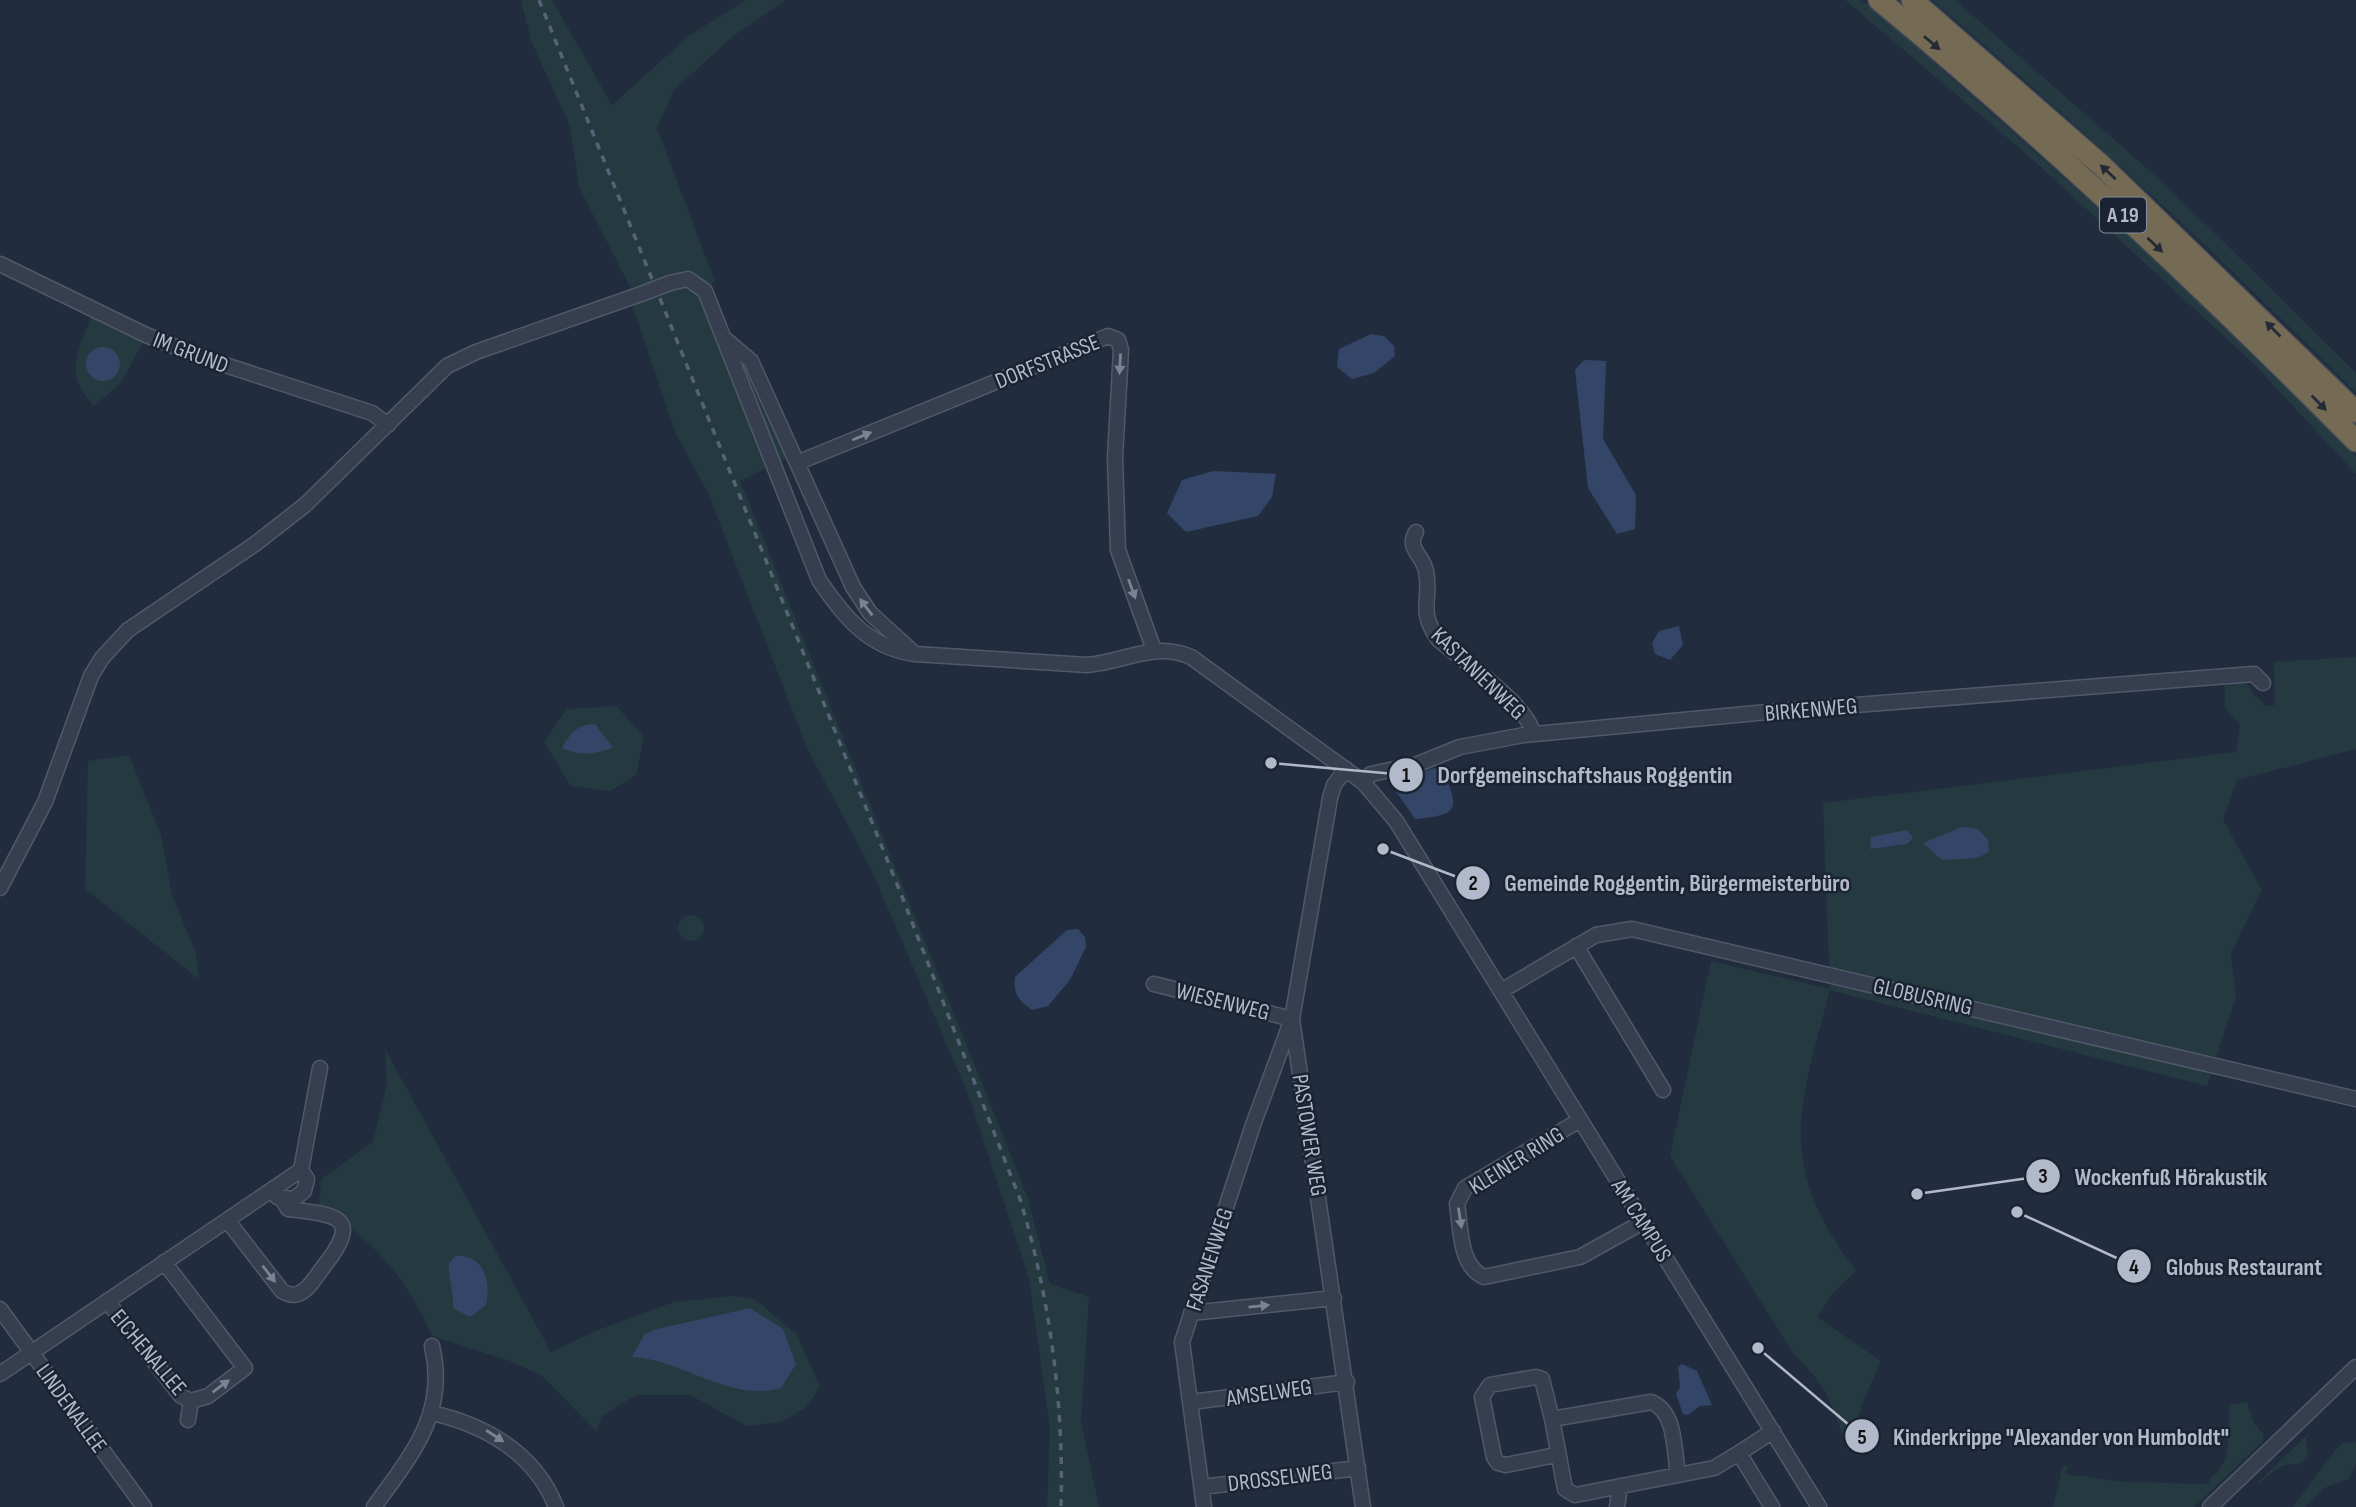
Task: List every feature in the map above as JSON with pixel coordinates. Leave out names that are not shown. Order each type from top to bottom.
[{"type":"highway","name":"A 19","points":[[1879,0],[2086,180],[2221,307],[2356,440]]},
{"type":"highway","name":"A 19","points":[[1912,0],[2101,165],[2356,412]]},
{"type":"street","name":"IM GRUND","points":[[0,264],[146,335],[201,357],[372,412],[388,425]]},
{"type":"street","points":[[0,888],[45,802],[77,708],[102,658],[143,618],[281,525],[455,361],[641,293],[688,279],[705,291],[726,339],[819,580],[839,608],[873,640],[892,651],[915,654],[1087,665],[1166,649],[1191,657],[1363,782],[1395,821],[1501,991]]},
{"type":"street","name":"DORFSTRASSE","points":[[799,462],[1108,336],[1113,337],[1118,340],[1121,350],[1115,457],[1118,550],[1154,650]]},
{"type":"street","points":[[726,339],[751,360],[853,587],[870,613],[915,654]]},
{"type":"street","name":"KASTANIENWEG","points":[[1416,532],[1412,547],[1425,567],[1428,625],[1438,639],[1521,710],[1532,726],[1533,734]]},
{"type":"street","name":"BIRKENWEG","points":[[1363,782],[1371,774],[1418,764],[1460,747],[1533,734],[1778,711],[2254,674],[2263,683]]},
{"type":"street","name":"PASTOWER WEG","points":[[1346,769],[1330,797],[1292,1019],[1347,1382],[1363,1507]]},
{"type":"street","name":"GLOBUSRING","points":[[1501,991],[1576,946],[1614,930],[1649,931],[2356,1099]]},
{"type":"street","points":[[1576,946],[1663,1090]]},
{"type":"street","name":"WIESENWEG","points":[[1154,984],[1292,1019]]},
{"type":"street","name":"AM CAMPUS","points":[[1501,991],[1819,1507]]},
{"type":"street","points":[[1620,1018],[1637,1021]]},
{"type":"street","name":"FASANENWEG","points":[[1204,1507],[1182,1342],[1292,1019]]},
{"type":"street","points":[[265,1195],[295,1199],[304,1191],[307,1179],[301,1170],[320,1068]]},
{"type":"street","name":"KLEINER RING","points":[[1580,1121],[1465,1188],[1460,1195],[1457,1204],[1467,1261],[1473,1272],[1484,1277],[1580,1256],[1643,1222]]},
{"type":"street","name":"EICHENALLEE","points":[[0,1374],[301,1170]]},
{"type":"street","points":[[227,1220],[282,1291],[288,1295],[297,1295],[305,1289],[340,1245],[344,1230],[342,1224],[324,1214],[288,1209],[282,1199]]},
{"type":"street","name":"EICHENALLEE","points":[[107,1301],[181,1396],[191,1401],[208,1396],[245,1368],[164,1262]]},
{"type":"street","points":[[1191,1313],[1334,1298]]},
{"type":"street","name":"LINDENALLEE","points":[[0,1309],[144,1507]]},
{"type":"street","points":[[374,1507],[415,1449],[432,1413],[437,1370],[432,1346]]},
{"type":"street","points":[[2210,1507],[2356,1367]]},
{"type":"street","points":[[1556,1455],[1506,1465],[1499,1463],[1494,1457],[1482,1397],[1484,1390],[1490,1385],[1536,1377],[1542,1379],[1565,1489],[1575,1495],[1714,1468],[1773,1431]]},
{"type":"street","name":"AMSELWEG","points":[[1191,1402],[1347,1382]]},
{"type":"street","name":"EICHENALLEE","points":[[188,1420],[191,1401]]},
{"type":"street","points":[[1552,1419],[1651,1402],[1662,1406],[1668,1415],[1678,1475]]},
{"type":"street","points":[[432,1413],[472,1424],[512,1448],[538,1475],[556,1507]]},
{"type":"street","points":[[1739,1453],[1772,1507]]},
{"type":"street","name":"DROSSELWEG","points":[[1202,1487],[1358,1468]]},
{"type":"street","points":[[1617,1507],[1620,1486]]},
{"type":"green space","points":[[521,0],[552,0],[612,105],[690,35],[746,0],[786,0],[732,37],[674,90],[657,128],[715,282],[698,293],[728,354],[740,352],[793,455],[740,481],[1028,1198],[1050,1284],[1089,1297],[1081,1422],[1099,1507],[1047,1507],[1050,1429],[1029,1278],[970,1099],[871,869],[807,748],[708,493],[675,432],[633,307],[643,298],[640,289],[630,287],[579,187],[570,126],[532,43]]},
{"type":"green space","points":[[1845,0],[1861,0],[1878,13],[2152,256],[2356,456],[2356,474],[2254,364],[2031,158]]},
{"type":"green space","points":[[1932,0],[1955,0],[2168,187],[2356,373],[2356,393],[2148,192]]},
{"type":"green space","points":[[93,311],[145,338],[121,383],[94,406],[84,394],[76,371],[79,349]]},
{"type":"green space","points":[[2356,657],[2356,749],[2237,780],[2223,820],[2262,890],[2231,953],[2236,996],[2207,1086],[1830,990],[1803,1103],[1801,1135],[1804,1166],[1813,1199],[1830,1233],[1856,1271],[1834,1292],[1817,1317],[1881,1361],[1863,1402],[1847,1452],[1829,1399],[1815,1377],[1794,1355],[1670,1156],[1711,961],[1830,989],[1823,803],[2236,752],[2240,725],[2225,709],[2225,682],[2245,680],[2252,693],[2266,706],[2275,705],[2274,662]]},
{"type":"green space","points":[[616,706],[644,736],[636,775],[610,791],[571,786],[544,742],[567,709]]},
{"type":"green space","points":[[129,755],[161,835],[172,895],[196,953],[199,979],[85,889],[88,761]]},
{"type":"green space","points":[[691,915],[700,919],[704,928],[700,937],[691,941],[682,937],[678,928],[682,919]]},
{"type":"green space","points":[[385,1049],[551,1352],[598,1330],[674,1302],[734,1296],[756,1300],[797,1335],[820,1387],[805,1408],[781,1422],[747,1426],[690,1395],[636,1395],[602,1416],[596,1431],[542,1376],[513,1362],[432,1336],[400,1279],[372,1246],[319,1207],[321,1179],[373,1142],[387,1084]]},
{"type":"green space","points":[[2247,1402],[2253,1421],[2263,1434],[2263,1441],[2194,1507],[2053,1507],[2063,1465],[2068,1466],[2066,1474],[2125,1482],[2210,1484],[2210,1478],[2218,1472],[2226,1455],[2229,1405]]},
{"type":"green space","points":[[2310,1432],[2306,1440],[2308,1457],[2298,1465],[2279,1467],[2255,1485]]},
{"type":"green space","points":[[2356,1442],[2356,1464],[2348,1479],[2326,1487],[2305,1507],[2293,1507],[2342,1443]]},
{"type":"water","points":[[1371,334],[1384,336],[1394,346],[1395,356],[1374,373],[1352,379],[1337,367],[1339,349]]},
{"type":"water","points":[[103,347],[115,352],[120,364],[115,376],[103,381],[91,376],[86,364],[91,352]]},
{"type":"water","points":[[1584,360],[1606,361],[1603,439],[1636,495],[1635,529],[1617,534],[1588,488],[1575,370]]},
{"type":"water","points":[[1213,471],[1276,474],[1272,497],[1258,516],[1186,532],[1167,513],[1182,480]]},
{"type":"water","points":[[1679,626],[1683,645],[1670,660],[1655,654],[1652,643],[1659,631]]},
{"type":"water","points":[[595,724],[613,748],[587,754],[562,748],[575,730]]},
{"type":"water","points":[[1435,768],[1443,771],[1452,794],[1452,808],[1440,815],[1415,819],[1393,787],[1395,780]]},
{"type":"water","points":[[1962,827],[1978,829],[1988,840],[1989,852],[1977,858],[1942,860],[1923,843]]},
{"type":"water","points":[[1907,830],[1913,838],[1907,844],[1870,849],[1871,837]]},
{"type":"water","points":[[1078,929],[1085,937],[1086,947],[1070,980],[1048,1006],[1032,1010],[1018,996],[1015,977],[1067,930]]},
{"type":"water","points":[[456,1256],[474,1260],[480,1265],[486,1279],[486,1305],[470,1317],[453,1308],[449,1263]]},
{"type":"water","points":[[750,1308],[783,1329],[796,1364],[781,1388],[743,1390],[669,1365],[632,1357],[644,1335],[653,1330]]},
{"type":"water","points":[[1682,1364],[1697,1371],[1712,1405],[1700,1406],[1688,1415],[1683,1414],[1676,1394],[1680,1387],[1678,1367]]},
{"type":"railway","points":[[539,0],[901,894],[1020,1199],[1039,1274],[1053,1352],[1060,1429],[1061,1507]]},
{"type":"place","name":"Dorfgemeinschaftshaus Roggentin","points":[[1271,763]]},
{"type":"place","name":"Gemeinde Roggentin, Bürgermeisterbüro","points":[[1383,849]]},
{"type":"place","name":"Wockenfuß Hörakustik","points":[[1917,1194]]},
{"type":"place","name":"Globus Restaurant","points":[[2017,1212]]},
{"type":"place","name":"Kinderkrippe \"Alexander von Humboldt\"","points":[[1758,1348]]}]
